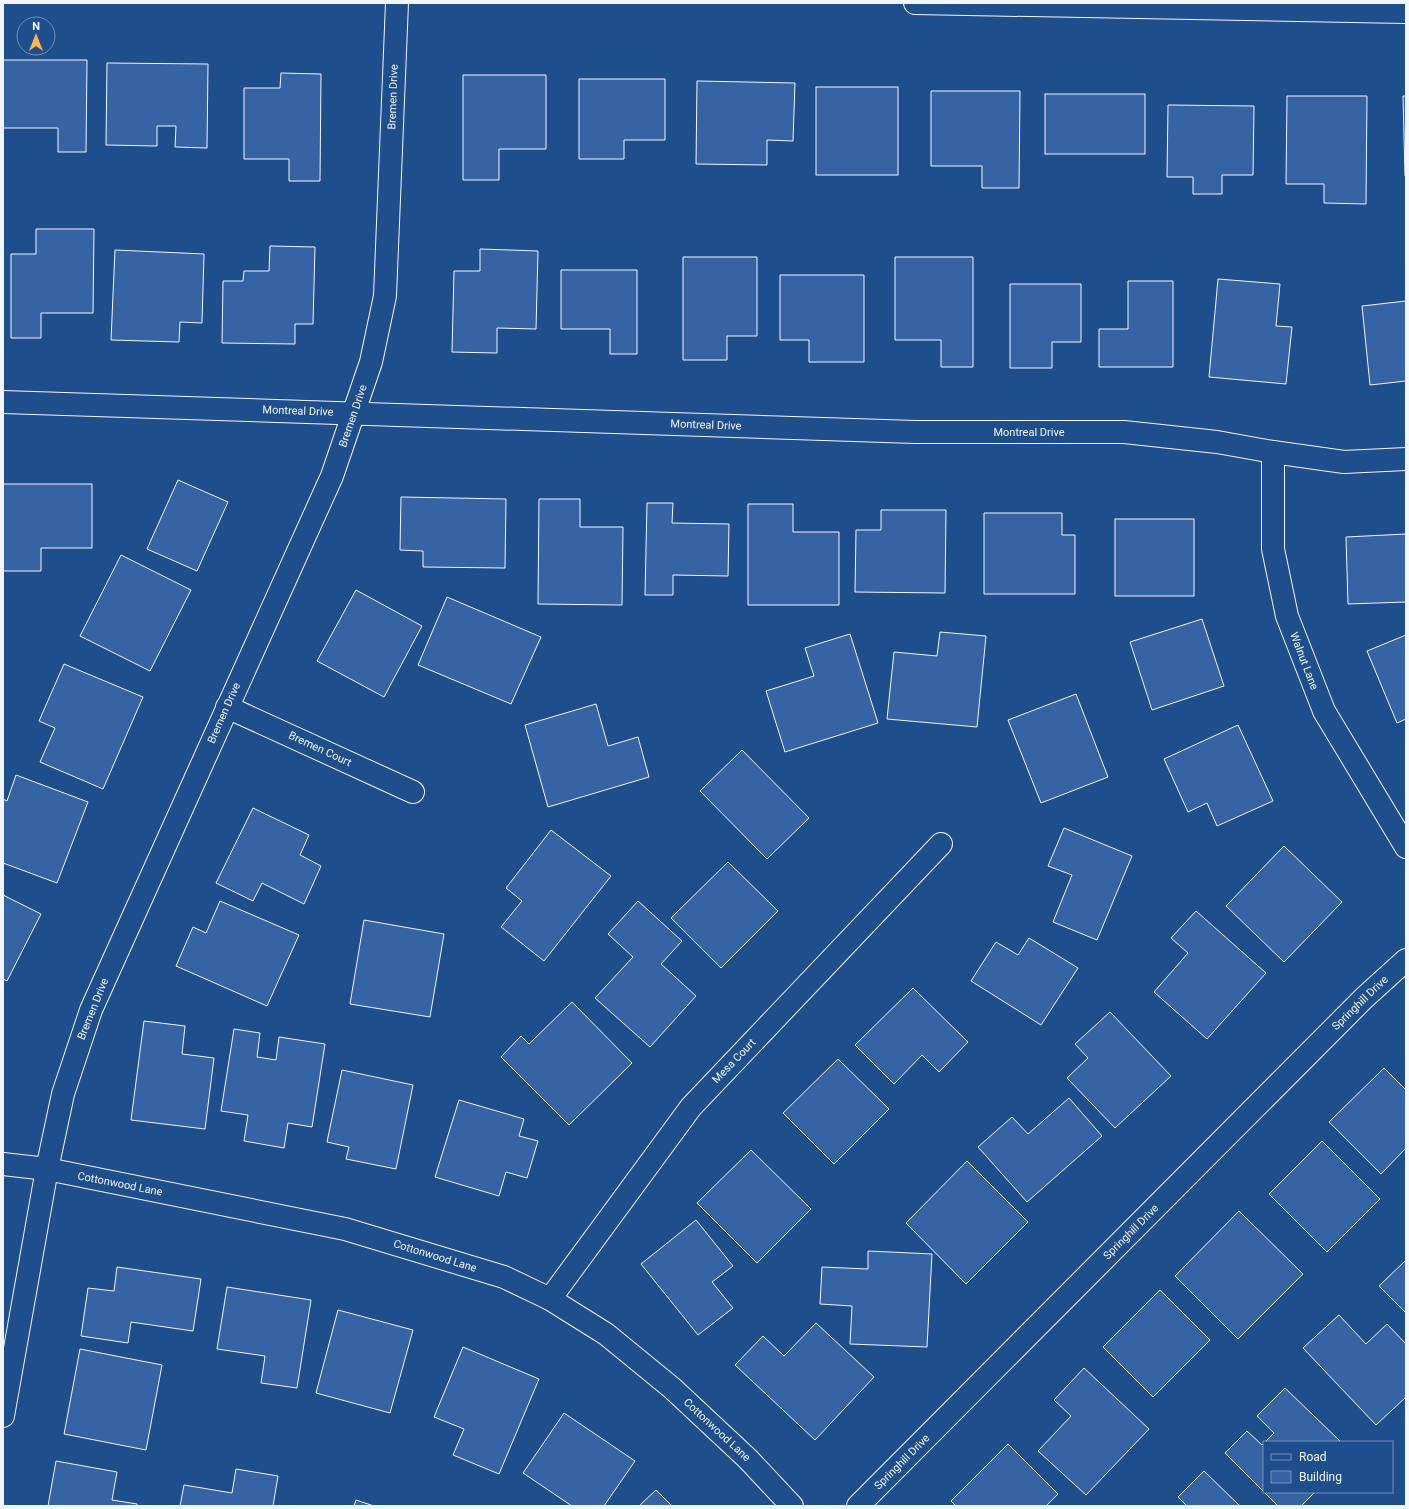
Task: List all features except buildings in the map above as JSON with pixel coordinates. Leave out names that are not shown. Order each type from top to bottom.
[{"type":"street","name":"Bremen Drive","points":[[3,1416],[47,1169],[63,1094],[91,1010],[332,476],[372,362],[385,296],[397,3]]},
{"type":"street","points":[[915,3],[1406,12]]},
{"type":"street","name":"Montreal Drive","points":[[3,402],[914,432],[1124,432],[1217,442],[1272,452],[1344,462],[1406,458]]},
{"type":"street","name":"Walnut Lane","points":[[1272,452],[1272,549],[1287,616],[1324,711],[1406,847]]},
{"type":"street","name":"Bremen Court","points":[[227,706],[414,792]]},
{"type":"street","name":"Mesa Court","points":[[550,1299],[691,1107],[941,844]]},
{"type":"street","name":"Springhill Drive","points":[[858,1506],[1364,998],[1406,960]]},
{"type":"street","name":"Cottonwood Lane","points":[[3,1164],[47,1169],[345,1229],[504,1278],[550,1299],[606,1334],[672,1388],[748,1459],[792,1506]]}]
